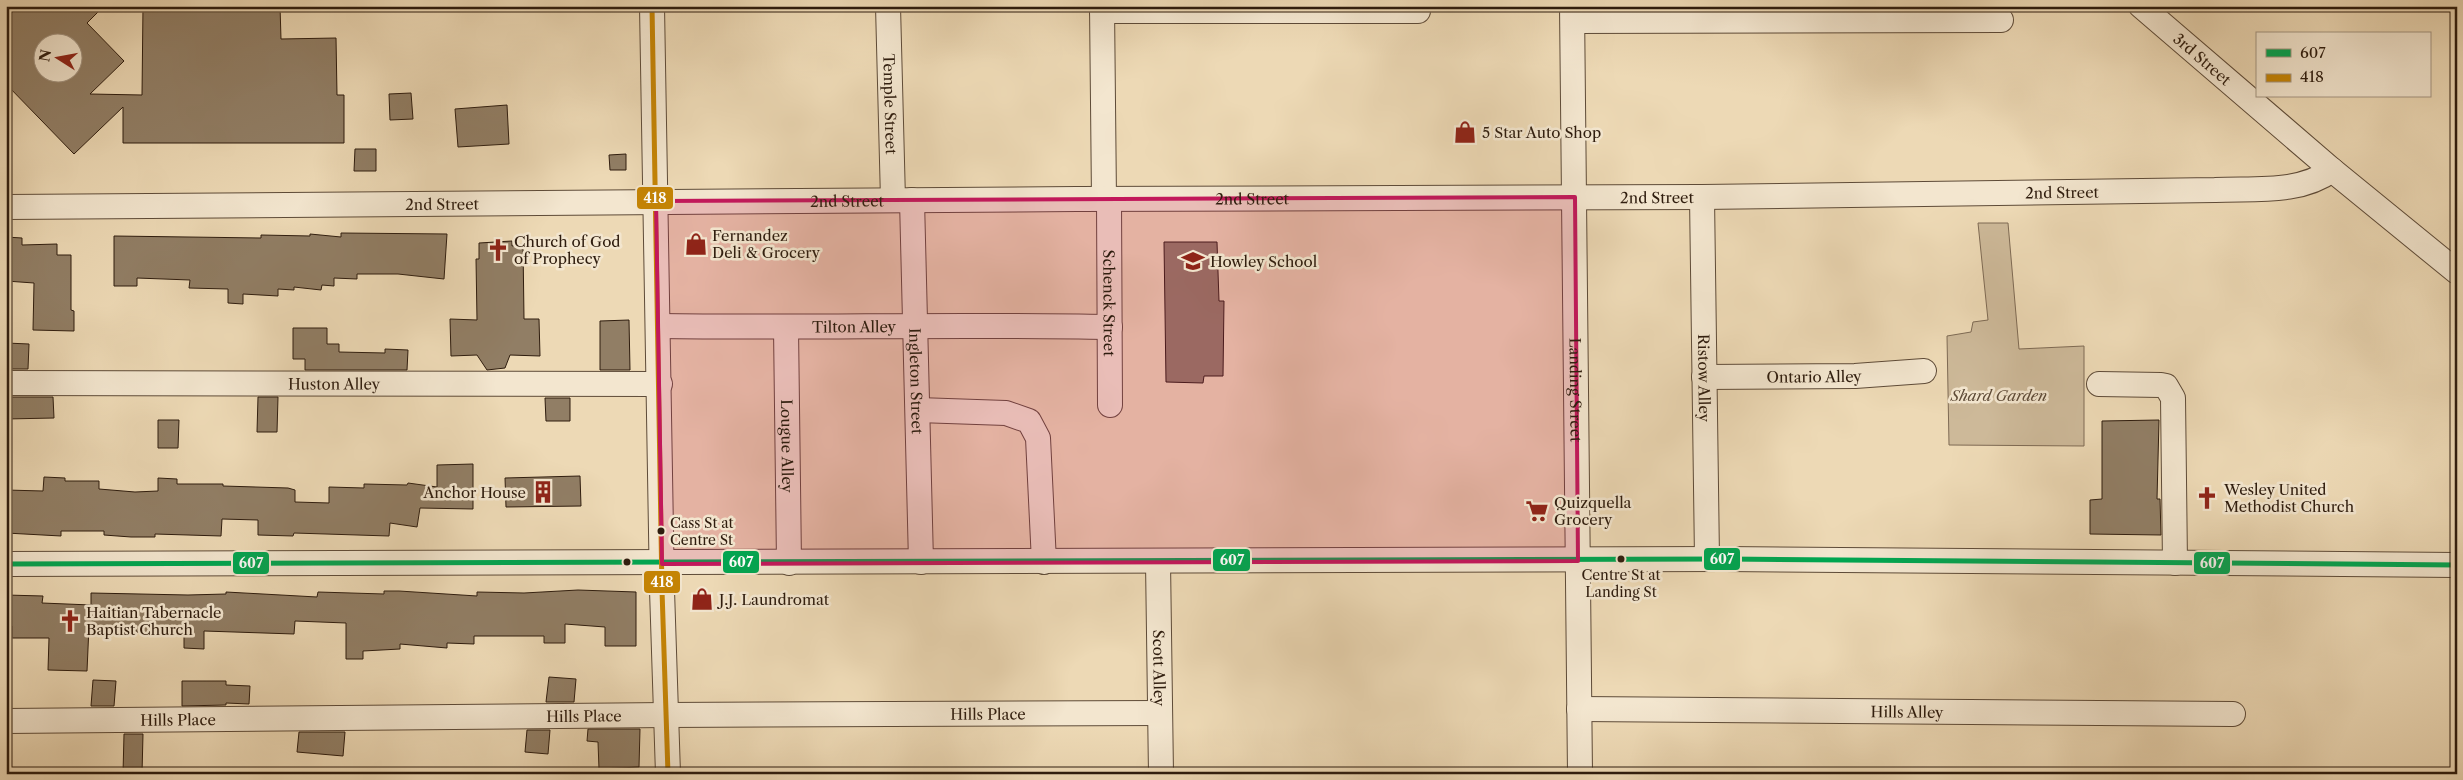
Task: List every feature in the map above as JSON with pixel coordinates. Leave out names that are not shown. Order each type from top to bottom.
[{"type":"street","points":[[652,6],[662,564],[668,774]]},
{"type":"street","name":"Temple Street","points":[[888,6],[902,200]]},
{"type":"street","name":"3rd Street","points":[[2142,6],[2332,170]]},
{"type":"street","points":[[1102,9],[1418,11]]},
{"type":"street","name":"Schenck Street","points":[[1102,9],[1110,326],[1110,405]]},
{"type":"street","points":[[1572,14],[2002,20]]},
{"type":"street","name":"Landing Street","points":[[1572,14],[1580,774]]},
{"type":"street","points":[[2332,170],[2457,272]]},
{"type":"street","name":"2nd Street","points":[[6,207],[656,201],[1702,197],[2281,188],[2312,183],[2332,170]]},
{"type":"street","name":"Ristow Alley","points":[[1702,197],[1707,559]]},
{"type":"street","name":"Ingleton Street","points":[[902,200],[916,326],[921,562]]},
{"type":"street","name":"Tilton Alley","points":[[658,326],[786,328],[1110,326]]},
{"type":"street","name":"Lougue Alley","points":[[786,328],[789,563]]},
{"type":"street","name":"Ontario Alley","points":[[1704,377],[1855,376],[1924,371]]},
{"type":"street","name":"Huston Alley","points":[[6,383],[660,384]]},
{"type":"street","points":[[2099,384],[2161,385],[2170,390],[2173,398],[2175,563]]},
{"type":"street","points":[[918,410],[1006,413],[1029,422],[1038,438],[1044,562]]},
{"type":"street","points":[[6,564],[662,564],[1707,559],[2457,565]]},
{"type":"street","name":"Scott Alley","points":[[1158,562],[1161,774]]},
{"type":"street","name":"Hills Alley","points":[[1579,709],[2233,714]]},
{"type":"street","name":"Hills Place","points":[[6,721],[1160,713]]},
{"type":"highlighted area","points":[[1575,197],[1578,561],[662,564],[656,201]]},
{"type":"green space","name":"Shard Garden","points":[[1978,223],[2008,223],[2019,349],[2084,346],[2084,446],[1949,445],[1947,336],[1971,332],[1973,322],[1988,320]]},
{"type":"building","points":[[6,6],[104,6],[87,23],[124,61],[90,94],[142,95],[143,6],[280,6],[281,39],[336,38],[337,95],[344,95],[344,143],[123,143],[123,107],[74,154],[6,84]]},
{"type":"building","points":[[411,93],[413,119],[390,120],[389,94]]},
{"type":"building","points":[[507,105],[509,144],[458,147],[455,109]]},
{"type":"building","points":[[355,149],[376,149],[376,171],[354,171]]},
{"type":"building","points":[[626,154],[626,170],[610,170],[609,155]]},
{"type":"building","points":[[341,233],[447,234],[444,279],[398,274],[357,274],[357,279],[334,278],[334,286],[322,285],[321,290],[294,287],[294,290],[278,289],[278,296],[243,294],[243,304],[228,303],[228,289],[189,288],[190,280],[137,278],[137,286],[114,286],[114,236],[261,238],[261,235],[310,236],[310,234],[341,237]]},
{"type":"building","points":[[6,237],[22,238],[22,245],[57,244],[57,255],[71,255],[71,310],[74,311],[74,331],[33,330],[34,283],[6,281]]},
{"type":"building","points":[[512,241],[512,246],[523,244],[524,319],[539,319],[540,356],[510,355],[505,368],[487,370],[477,355],[451,356],[450,319],[477,320],[476,259],[479,259],[479,243]]},
{"type":"building","points":[[1164,242],[1217,242],[1219,301],[1224,301],[1223,376],[1204,376],[1203,383],[1166,382]]},
{"type":"building","points":[[629,320],[630,370],[600,370],[600,321]]},
{"type":"building","points":[[293,328],[327,328],[327,344],[339,344],[339,352],[385,353],[385,349],[408,350],[407,370],[305,370],[305,359],[293,359]]},
{"type":"building","points":[[6,343],[29,344],[28,369],[6,369]]},
{"type":"building","points":[[6,397],[53,397],[54,418],[6,419]]},
{"type":"building","points":[[258,397],[278,397],[277,432],[257,432]]},
{"type":"building","points":[[545,398],[570,398],[570,421],[546,421]]},
{"type":"building","points":[[158,420],[179,420],[178,448],[158,448]]},
{"type":"building","points":[[2159,420],[2157,499],[2160,499],[2161,535],[2090,534],[2090,500],[2102,499],[2102,421]]},
{"type":"building","points":[[473,464],[473,509],[420,508],[417,527],[390,523],[389,536],[294,533],[293,536],[258,535],[258,520],[222,519],[221,536],[155,534],[155,537],[131,537],[104,535],[104,531],[61,531],[61,536],[6,533],[6,490],[43,491],[44,477],[65,478],[65,481],[99,481],[99,489],[135,492],[158,491],[158,478],[177,479],[177,484],[223,484],[223,486],[288,488],[295,490],[295,502],[329,503],[329,487],[364,488],[364,484],[407,485],[408,483],[437,487],[437,465]]},
{"type":"building","name":"Anchor House","points":[[580,476],[581,506],[506,507],[505,478]]},
{"type":"building","points":[[578,590],[636,592],[636,646],[605,646],[605,627],[565,624],[565,643],[544,643],[544,636],[474,636],[474,644],[447,643],[447,648],[400,644],[400,649],[363,651],[363,659],[346,659],[346,623],[295,621],[294,634],[204,631],[204,649],[184,648],[184,634],[136,632],[136,628],[89,626],[87,671],[48,670],[49,638],[12,638],[12,626],[6,626],[6,595],[43,596],[42,603],[91,605],[91,593],[188,595],[226,594],[226,592],[317,597],[318,592],[384,594],[384,591],[399,591],[477,596],[477,592],[524,593]]},
{"type":"building","points":[[549,677],[576,679],[574,702],[546,702]]},
{"type":"building","points":[[93,680],[116,681],[114,706],[91,706]]},
{"type":"building","points":[[182,681],[226,681],[226,685],[250,686],[249,704],[226,703],[226,705],[182,706]]},
{"type":"building","points":[[588,729],[640,729],[639,767],[599,769],[598,742],[587,741]]},
{"type":"building","points":[[527,730],[550,730],[548,754],[525,752]]},
{"type":"building","points":[[299,732],[345,732],[343,756],[297,752]]},
{"type":"building","points":[[124,734],[143,734],[142,774],[123,774]]},
{"type":"transit line","name":"418","points":[[652,6],[662,590],[668,774]]},
{"type":"transit line","name":"607","points":[[6,564],[1725,559],[2457,565]]},
{"type":"place","name":"5 Star Auto Shop","points":[[1465,132]]},
{"type":"place","name":"Fernandez Deli & Grocery","points":[[696,244]]},
{"type":"place","name":"Church of God of Prophecy","points":[[498,250]]},
{"type":"place","name":"Howley School","points":[[1193,261]]},
{"type":"place","name":"Anchor House","points":[[543,492]]},
{"type":"place","name":"Wesley United Methodist Church","points":[[2207,498]]},
{"type":"place","name":"Quizquella Grocery","points":[[1537,511]]},
{"type":"place","name":"Cass St at Centre St","points":[[661,531]]},
{"type":"place","name":"Centre St at Landing St","points":[[1621,559]]},
{"type":"place","name":"J.J. Laundromat","points":[[702,599]]},
{"type":"place","name":"Haitian Tabernacle Baptist Church","points":[[70,621]]}]
